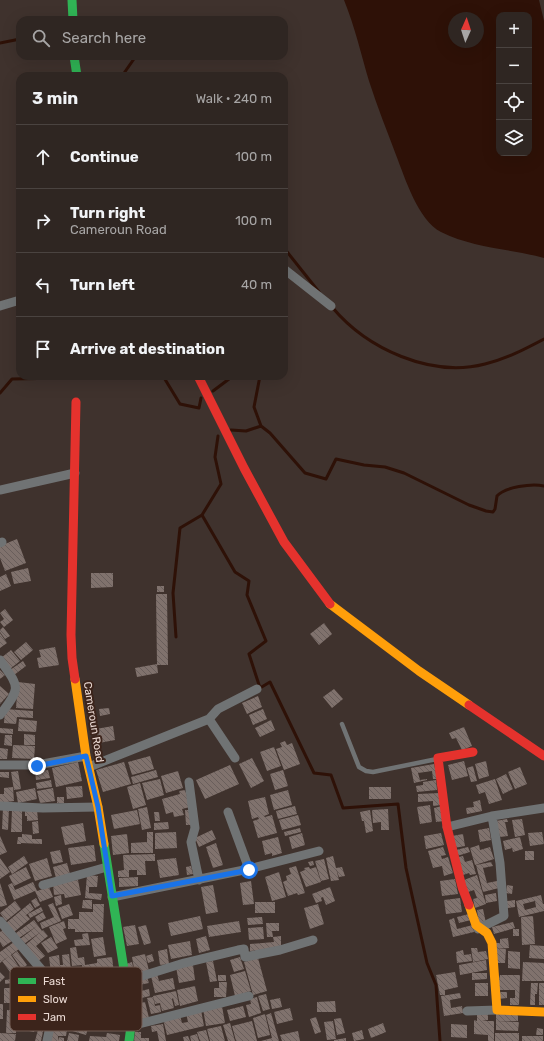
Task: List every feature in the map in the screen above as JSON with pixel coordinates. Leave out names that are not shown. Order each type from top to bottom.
[{"type":"street","points":[[72,0],[73,16]]},
{"type":"street","points":[[75,60],[76,72]]},
{"type":"street","points":[[288,272],[331,306]]},
{"type":"street","points":[[0,306],[16,301]]},
{"type":"street","points":[[200,380],[244,468],[284,542],[328,603],[419,671],[544,756]]},
{"type":"street","name":"Cameroun Road","points":[[76,402],[71,635],[72,658],[86,756],[98,807],[124,967]]},
{"type":"street","points":[[0,490],[75,473]]},
{"type":"street","points":[[0,660],[14,680],[16,687],[13,698],[0,714]]},
{"type":"street","points":[[89,767],[209,719],[218,709],[257,689]]},
{"type":"street","points":[[209,719],[235,758]]},
{"type":"street","points":[[473,752],[438,758],[447,826],[462,887],[478,929],[489,934],[492,943],[497,1010]]},
{"type":"street","points":[[0,765],[37,766],[86,756]]},
{"type":"street","points":[[189,782],[195,828],[191,842],[199,880]]},
{"type":"street","points":[[0,806],[43,808],[98,807]]},
{"type":"street","points":[[447,826],[492,816],[544,808]]},
{"type":"street","points":[[228,812],[249,870]]},
{"type":"street","points":[[478,929],[504,916],[500,863],[492,816]]},
{"type":"street","points":[[112,896],[249,870],[318,851]]},
{"type":"street","points":[[43,885],[107,867]]},
{"type":"street","points":[[0,921],[39,967]]},
{"type":"street","points":[[142,976],[238,950],[244,949],[245,957],[280,950],[313,940]]},
{"type":"street","points":[[142,1023],[249,996]]},
{"type":"street","points":[[466,1011],[497,1010],[544,1012]]},
{"type":"street","points":[[47,1041],[49,1031]]},
{"type":"street","name":"Cameroun Road","points":[[129,1041],[130,1031]]},
{"type":"lane","points":[[342,724],[359,767],[366,771],[372,772],[438,758]]},
{"type":"shaded area","points":[[344,0],[539,0],[544,21],[544,258],[466,242],[441,232],[426,218],[413,198],[382,118],[369,81],[355,30]]},
{"type":"building","points":[[17,539],[26,563],[5,571],[0,558],[0,546]]},
{"type":"building","points":[[28,568],[31,581],[14,584],[11,572]]},
{"type":"building","points":[[91,573],[113,573],[113,587],[91,588]]},
{"type":"building","points":[[6,574],[11,586],[0,591],[0,577]]},
{"type":"building","points":[[157,586],[164,586],[164,592],[157,592]]},
{"type":"building","points":[[156,594],[167,594],[168,665],[157,665]]},
{"type":"building","points":[[5,609],[13,620],[4,627],[0,622],[4,619],[0,613]]},
{"type":"building","points":[[324,623],[332,634],[319,645],[310,634]]},
{"type":"building","points":[[3,627],[10,636],[5,639],[0,632]]},
{"type":"building","points":[[0,633],[7,643],[0,648]]},
{"type":"building","points":[[26,642],[33,650],[21,660],[14,652]]},
{"type":"building","points":[[55,647],[59,665],[39,668],[37,658],[41,657],[39,650]]},
{"type":"building","points":[[11,650],[20,661],[10,669],[1,658]]},
{"type":"building","points":[[23,661],[26,666],[14,675],[10,670]]},
{"type":"building","points":[[157,664],[158,673],[137,677],[135,668]]},
{"type":"building","points":[[0,670],[5,675],[0,679]]},
{"type":"building","points":[[18,682],[35,684],[33,709],[16,708]]},
{"type":"building","points":[[0,686],[9,694],[0,704]]},
{"type":"building","points":[[334,689],[343,699],[332,708],[323,697]]},
{"type":"building","points":[[258,696],[262,707],[247,714],[242,703]]},
{"type":"building","points":[[109,708],[110,714],[100,716],[99,709]]},
{"type":"building","points":[[5,709],[33,711],[33,718],[17,717],[16,724],[4,723]]},
{"type":"building","points":[[263,709],[267,719],[253,725],[249,715]]},
{"type":"building","points":[[19,719],[37,721],[36,732],[18,731]]},
{"type":"building","points":[[271,720],[275,730],[260,737],[255,728]]},
{"type":"building","points":[[113,726],[115,740],[99,743],[96,729]]},
{"type":"building","points":[[464,727],[472,746],[462,750],[456,738],[452,739],[449,733]]},
{"type":"building","points":[[0,728],[13,729],[13,734],[0,733]]},
{"type":"building","points":[[24,734],[35,735],[35,745],[24,745]]},
{"type":"building","points":[[5,735],[12,735],[12,746],[4,745]]},
{"type":"building","points":[[285,741],[287,745],[292,743],[300,764],[284,770],[276,749],[282,747],[280,743]]},
{"type":"building","points":[[13,745],[35,746],[34,759],[12,758]]},
{"type":"building","points":[[274,747],[281,766],[267,771],[260,752]]},
{"type":"building","points":[[0,748],[8,749],[7,759],[0,759]]},
{"type":"building","points":[[150,756],[154,769],[132,775],[128,762]]},
{"type":"building","points":[[252,758],[264,781],[251,788],[239,764]]},
{"type":"building","points":[[464,761],[468,776],[452,780],[448,765]]},
{"type":"building","points":[[486,761],[489,776],[479,779],[475,764]]},
{"type":"building","points":[[78,762],[82,781],[56,787],[52,768]]},
{"type":"building","points":[[124,762],[131,784],[103,792],[96,770]]},
{"type":"building","points":[[434,764],[437,779],[433,779],[432,771],[418,773],[420,780],[427,780],[414,783],[411,768]]},
{"type":"building","points":[[230,765],[239,784],[205,799],[196,780]]},
{"type":"building","points":[[473,766],[477,781],[471,782],[467,768]]},
{"type":"building","points":[[520,767],[527,784],[515,789],[508,772]]},
{"type":"building","points":[[48,770],[50,778],[36,780],[35,772]]},
{"type":"building","points":[[156,770],[158,777],[133,784],[131,777]]},
{"type":"building","points":[[283,770],[288,786],[275,790],[270,774]]},
{"type":"building","points":[[18,771],[21,789],[14,790],[11,772]]},
{"type":"building","points":[[178,771],[183,788],[166,793],[161,776]]},
{"type":"building","points":[[0,772],[9,772],[9,778],[0,777]]},
{"type":"building","points":[[506,774],[513,789],[503,794],[496,779]]},
{"type":"building","points":[[160,779],[164,795],[147,800],[142,783]]},
{"type":"building","points":[[495,779],[502,800],[489,804],[485,792],[479,794],[476,785]]},
{"type":"building","points":[[51,780],[52,787],[37,789],[36,783]]},
{"type":"building","points":[[436,780],[437,790],[417,792],[416,786],[423,785],[423,782]]},
{"type":"building","points":[[140,783],[146,805],[133,809],[127,787]]},
{"type":"building","points":[[82,786],[83,797],[67,799],[66,787]]},
{"type":"building","points":[[13,787],[14,801],[0,803],[0,794],[4,794],[4,788]]},
{"type":"building","points":[[369,787],[391,787],[391,799],[369,799]]},
{"type":"building","points":[[35,788],[37,799],[18,803],[16,792]]},
{"type":"building","points":[[53,788],[55,801],[40,803],[37,791]]},
{"type":"building","points":[[185,790],[190,807],[182,809],[184,815],[174,817],[173,812],[166,814],[162,799],[180,794],[179,791]]},
{"type":"building","points":[[288,790],[292,805],[274,810],[270,795]]},
{"type":"building","points":[[440,793],[441,805],[433,806],[433,801],[418,802],[418,794]]},
{"type":"building","points":[[57,797],[64,797],[64,803],[57,803]]},
{"type":"building","points":[[265,797],[269,814],[264,816],[272,815],[277,833],[258,838],[253,821],[259,819],[258,817],[252,819],[248,801]]},
{"type":"building","points":[[480,800],[482,811],[467,814],[466,808],[474,807],[473,802]]},
{"type":"building","points":[[430,805],[432,822],[420,824],[417,807]]},
{"type":"building","points":[[295,806],[297,814],[278,819],[276,811]]},
{"type":"building","points":[[442,806],[444,821],[436,822],[434,808]]},
{"type":"building","points":[[147,807],[151,828],[142,830],[138,809]]},
{"type":"building","points":[[3,808],[9,808],[8,830],[2,829]]},
{"type":"building","points":[[388,809],[389,830],[381,830],[381,822],[373,823],[372,810]]},
{"type":"building","points":[[12,810],[22,810],[22,832],[11,832]]},
{"type":"building","points":[[25,810],[37,810],[38,820],[27,821]]},
{"type":"building","points":[[137,810],[140,824],[114,829],[111,815]]},
{"type":"building","points":[[185,810],[190,810],[192,825],[186,825]]},
{"type":"building","points":[[370,810],[373,831],[366,833],[364,821],[362,821],[360,812]]},
{"type":"building","points":[[154,812],[159,812],[160,821],[155,821]]},
{"type":"building","points":[[298,815],[301,825],[282,830],[279,820]]},
{"type":"building","points":[[507,819],[508,822],[505,822],[508,836],[500,837],[496,821]]},
{"type":"building","points":[[522,819],[525,835],[515,837],[512,820]]},
{"type":"building","points":[[38,821],[39,833],[33,834],[32,822]]},
{"type":"building","points":[[168,822],[169,829],[154,830],[154,823]]},
{"type":"building","points":[[83,823],[86,841],[65,845],[61,827]]},
{"type":"building","points":[[300,828],[301,832],[285,836],[284,832]]},
{"type":"building","points":[[489,828],[491,840],[480,842],[478,830]]},
{"type":"building","points":[[212,830],[216,839],[199,847],[195,838]]},
{"type":"building","points":[[147,832],[153,832],[153,853],[131,853],[131,843],[147,842]]},
{"type":"building","points":[[176,832],[177,848],[155,849],[155,833]]},
{"type":"building","points":[[542,832],[544,844],[530,846],[528,833]]},
{"type":"building","points":[[302,833],[305,845],[292,849],[289,837]]},
{"type":"building","points":[[441,833],[444,845],[426,849],[424,836]]},
{"type":"building","points":[[22,834],[32,835],[32,839],[42,839],[42,844],[17,844],[18,837],[22,837]]},
{"type":"building","points":[[127,834],[129,853],[113,855],[111,836]]},
{"type":"building","points":[[463,834],[465,846],[454,848],[452,836]]},
{"type":"building","points":[[0,836],[7,852],[0,855]]},
{"type":"building","points":[[278,837],[282,853],[272,856],[272,853],[265,855],[262,841]]},
{"type":"building","points":[[520,837],[523,849],[513,852],[512,848],[505,850],[503,841]]},
{"type":"building","points":[[216,843],[223,865],[213,868],[206,847]]},
{"type":"building","points":[[94,845],[96,861],[71,865],[68,848]]},
{"type":"building","points":[[479,845],[480,850],[490,847],[494,859],[475,865],[470,848]]},
{"type":"building","points":[[443,847],[446,855],[441,856],[442,859],[448,857],[453,873],[444,876],[442,866],[433,868],[428,851]]},
{"type":"building","points":[[468,847],[470,852],[457,856],[456,850]]},
{"type":"building","points":[[60,850],[63,862],[53,864],[50,852]]},
{"type":"building","points":[[525,851],[534,851],[534,860],[525,860]]},
{"type":"building","points":[[155,854],[155,861],[145,861],[146,875],[137,875],[137,870],[129,870],[129,877],[118,877],[118,871],[124,870],[123,855]]},
{"type":"building","points":[[24,856],[28,863],[12,874],[8,867]]},
{"type":"building","points":[[333,856],[339,880],[331,881],[326,858]]},
{"type":"building","points":[[463,856],[465,862],[472,860],[476,874],[470,875],[469,873],[463,875],[458,857]]},
{"type":"building","points":[[0,858],[10,872],[0,879]]},
{"type":"building","points":[[47,858],[52,876],[35,881],[29,864]]},
{"type":"building","points":[[176,858],[179,875],[160,878],[157,860]]},
{"type":"building","points":[[324,859],[329,879],[321,881],[315,861]]},
{"type":"building","points":[[313,861],[314,865],[310,866],[308,862]]},
{"type":"building","points":[[491,862],[493,866],[483,868],[487,883],[497,881],[499,888],[483,892],[476,865]]},
{"type":"building","points":[[67,863],[70,874],[56,878],[53,867]]},
{"type":"building","points":[[191,866],[193,874],[187,875],[186,867]]},
{"type":"building","points":[[296,866],[305,893],[298,895],[297,893],[288,896],[283,882],[287,880],[286,876],[291,874],[289,868]]},
{"type":"building","points":[[26,867],[31,878],[14,886],[9,876]]},
{"type":"building","points":[[309,867],[310,869],[316,867],[321,882],[306,887],[300,872],[305,870],[304,868]]},
{"type":"building","points":[[342,867],[345,876],[339,877],[336,868]]},
{"type":"building","points":[[279,872],[286,897],[272,901],[265,877]]},
{"type":"building","points":[[87,875],[98,876],[97,887],[89,887],[89,893],[102,894],[101,900],[85,898]]},
{"type":"building","points":[[477,875],[486,904],[475,908],[473,899],[477,898],[474,890],[468,892],[464,880]]},
{"type":"building","points":[[138,877],[138,886],[119,887],[119,878]]},
{"type":"building","points":[[455,879],[458,894],[442,896],[440,881]]},
{"type":"building","points":[[78,880],[81,895],[65,898],[64,894],[54,895],[53,884]]},
{"type":"building","points":[[251,881],[254,904],[243,905],[240,883]]},
{"type":"building","points":[[33,882],[37,891],[49,887],[53,897],[40,902],[35,891],[14,900],[8,885],[12,883],[15,890]]},
{"type":"building","points":[[0,883],[7,905],[0,907]]},
{"type":"building","points":[[213,885],[218,912],[206,914],[201,887]]},
{"type":"building","points":[[507,885],[513,886],[512,894],[506,893]]},
{"type":"building","points":[[330,887],[335,901],[326,905],[323,897],[321,898],[322,901],[316,903],[312,894]]},
{"type":"building","points":[[496,893],[497,901],[486,903],[485,895]]},
{"type":"building","points":[[61,895],[62,904],[56,906],[54,897]]},
{"type":"building","points":[[541,895],[544,904],[544,911],[519,917],[516,901]],"holes":[[[535,901],[536,907],[525,910],[523,904]]]},
{"type":"building","points":[[36,898],[40,905],[35,908],[31,901]]},
{"type":"building","points":[[460,898],[462,912],[446,914],[444,900]]},
{"type":"building","points":[[83,900],[92,900],[92,909],[82,908]]},
{"type":"building","points":[[515,900],[515,907],[507,908],[507,901]]},
{"type":"building","points":[[15,901],[21,909],[6,921],[0,913]]},
{"type":"building","points":[[255,902],[275,902],[275,913],[255,913]]},
{"type":"building","points":[[30,903],[34,909],[26,915],[30,919],[14,932],[6,923]]},
{"type":"building","points":[[53,903],[61,921],[42,929],[40,923],[54,917],[48,905]]},
{"type":"building","points":[[69,904],[73,915],[62,919],[58,908]]},
{"type":"building","points":[[93,904],[104,904],[103,932],[75,932],[75,929],[68,929],[68,919],[79,919],[79,912],[93,912]]},
{"type":"building","points":[[318,904],[324,924],[310,929],[304,908]]},
{"type":"building","points":[[41,907],[43,911],[30,918],[28,914]]},
{"type":"building","points":[[483,909],[486,923],[479,924],[477,910]]},
{"type":"building","points":[[43,912],[46,918],[38,922],[35,917]]},
{"type":"building","points":[[469,914],[471,920],[459,923],[457,917]]},
{"type":"building","points":[[200,916],[203,929],[171,936],[168,923]]},
{"type":"building","points":[[533,916],[535,944],[522,945],[521,917]]},
{"type":"building","points":[[262,917],[263,924],[248,925],[247,918]]},
{"type":"building","points":[[454,918],[457,929],[473,925],[474,932],[453,937],[449,920]]},
{"type":"building","points":[[34,920],[42,931],[24,944],[20,939],[37,926],[19,938],[16,933]]},
{"type":"building","points":[[64,921],[66,928],[63,929],[67,939],[56,944],[49,927]]},
{"type":"building","points":[[239,921],[241,932],[209,937],[207,926]]},
{"type":"building","points":[[513,922],[515,928],[494,934],[492,927]]},
{"type":"building","points":[[266,923],[279,923],[279,931],[272,931],[273,937],[267,937]]},
{"type":"building","points":[[135,925],[139,944],[127,946],[123,927]]},
{"type":"building","points":[[146,925],[151,943],[144,945],[138,927]]},
{"type":"building","points":[[263,927],[264,939],[249,940],[248,928]]},
{"type":"building","points":[[4,929],[12,941],[3,947],[0,942],[0,932]]},
{"type":"building","points":[[513,929],[519,929],[519,936],[513,936]]},
{"type":"building","points":[[43,930],[48,936],[36,946],[45,956],[37,962],[24,946]]},
{"type":"building","points":[[88,933],[90,945],[75,946],[74,940],[83,939],[82,934]]},
{"type":"building","points":[[206,936],[210,950],[199,953],[196,939]]},
{"type":"building","points":[[281,936],[281,949],[250,951],[250,944],[274,942],[273,937]]},
{"type":"building","points":[[51,937],[58,948],[48,953],[41,943]]},
{"type":"building","points":[[103,937],[106,955],[94,957],[91,939]]},
{"type":"building","points":[[508,938],[509,948],[496,949],[495,943],[500,943],[500,939]]},
{"type":"building","points":[[190,941],[192,955],[171,959],[168,945]]},
{"type":"building","points":[[14,942],[19,949],[0,963],[0,952]]},
{"type":"building","points":[[530,945],[544,946],[544,959],[529,958]]},
{"type":"building","points":[[76,947],[78,958],[84,957],[85,965],[97,963],[97,959],[112,957],[113,967],[82,967],[82,965],[72,966],[70,948]]},
{"type":"building","points":[[471,948],[477,948],[478,952],[486,951],[488,959],[473,962]]},
{"type":"building","points":[[167,949],[169,964],[160,965],[158,951]]},
{"type":"building","points":[[497,949],[506,949],[505,963],[497,963]]},
{"type":"building","points":[[463,950],[464,955],[471,954],[472,961],[457,963],[456,952]]},
{"type":"building","points":[[17,951],[27,965],[21,967],[12,955]]},
{"type":"building","points":[[508,951],[520,952],[520,969],[508,968]]},
{"type":"building","points":[[69,954],[71,967],[50,967],[49,957],[59,955],[60,965],[63,965],[62,955]]},
{"type":"building","points":[[145,954],[149,971],[142,972],[142,967],[134,967],[132,957]]},
{"type":"building","points":[[152,954],[154,961],[148,963],[146,956]]},
{"type":"building","points":[[11,955],[19,967],[10,967],[10,972],[2,961]]},
{"type":"building","points":[[240,957],[244,969],[234,972],[230,960]]},
{"type":"building","points":[[258,958],[267,991],[253,995],[244,962]]},
{"type":"building","points":[[486,960],[487,970],[460,975],[459,965]]},
{"type":"building","points":[[213,961],[217,981],[210,982],[206,962]]},
{"type":"building","points":[[132,962],[133,967],[127,967],[126,964]]},
{"type":"building","points":[[523,962],[544,963],[544,981],[522,981]]},
{"type":"building","points":[[193,965],[195,980],[179,983],[176,967]]},
{"type":"building","points":[[245,971],[251,991],[235,996],[230,975]]},
{"type":"building","points":[[0,972],[5,977],[0,982]]},
{"type":"building","points":[[455,972],[458,987],[445,990],[445,995],[440,995],[436,975]]},
{"type":"building","points":[[472,973],[487,973],[487,979],[472,980]]},
{"type":"building","points":[[157,974],[159,981],[173,978],[175,989],[155,993],[151,976]]},
{"type":"building","points":[[218,975],[226,975],[226,981],[218,981]]},
{"type":"building","points":[[500,975],[520,975],[519,1005],[510,1005],[510,998],[515,998],[515,990],[497,990]]},
{"type":"building","points":[[147,977],[149,983],[142,984],[142,978]]},
{"type":"building","points":[[10,979],[10,983],[5,984],[5,980]]},
{"type":"building","points":[[219,982],[227,982],[226,997],[214,997],[214,988],[219,988]]},
{"type":"building","points":[[475,983],[488,983],[488,996],[475,996]]},
{"type":"building","points":[[531,983],[538,983],[537,994],[535,994],[535,1005],[530,1005]]},
{"type":"building","points":[[539,983],[544,983],[544,1005],[539,1005]]},
{"type":"building","points":[[195,986],[198,1001],[180,1006],[177,990]]},
{"type":"building","points":[[4,988],[10,988],[10,1003],[4,1003]]},
{"type":"building","points":[[149,989],[150,996],[142,998],[142,991]]},
{"type":"building","points":[[176,991],[179,1005],[175,1006],[173,998],[174,1008],[162,1011],[160,1003],[155,1004],[153,996]]},
{"type":"building","points":[[497,992],[507,992],[507,998],[498,999]]},
{"type":"building","points":[[460,993],[461,998],[450,1000],[451,1008],[462,1006],[463,1013],[444,1016],[441,996]]},
{"type":"building","points":[[266,994],[270,1009],[263,1011],[258,996]]},
{"type":"building","points":[[153,997],[155,1006],[160,1005],[161,1012],[151,1014],[147,998]]},
{"type":"building","points":[[257,997],[261,1013],[249,1017],[246,1005],[251,1004],[250,999]]},
{"type":"building","points":[[280,998],[282,1007],[272,1009],[270,1000]]},
{"type":"building","points":[[335,1001],[336,1012],[317,1012],[317,1002]]},
{"type":"building","points":[[145,1002],[149,1018],[142,1020],[142,1003]]},
{"type":"building","points":[[0,1004],[3,1004],[3,1019],[0,1019]]},
{"type":"building","points":[[222,1006],[225,1023],[206,1026],[203,1009]]},
{"type":"building","points":[[243,1006],[246,1017],[230,1021],[227,1010]]},
{"type":"building","points":[[290,1008],[293,1020],[277,1024],[274,1012]]},
{"type":"building","points":[[7,1010],[10,1010],[10,1031],[16,1031],[16,1033],[6,1033]]},
{"type":"building","points":[[201,1010],[204,1026],[167,1035],[163,1019],[180,1015],[182,1023],[188,1022],[186,1013]]},
{"type":"building","points":[[271,1013],[279,1041],[261,1041],[272,1038],[266,1015]]},
{"type":"building","points":[[496,1013],[518,1014],[518,1021],[496,1021]]},
{"type":"building","points":[[265,1014],[270,1035],[258,1038],[253,1018]]},
{"type":"building","points":[[477,1014],[488,1014],[488,1020],[482,1021],[494,1021],[494,1041],[488,1041],[488,1035],[474,1034],[474,1020],[477,1021]]},
{"type":"building","points":[[316,1017],[321,1032],[315,1034],[310,1019]]},
{"type":"building","points":[[341,1018],[345,1033],[337,1035],[334,1019]]},
{"type":"building","points":[[252,1021],[257,1041],[236,1041],[232,1026]]},
{"type":"building","points":[[333,1021],[336,1039],[327,1040],[324,1022]]},
{"type":"building","points":[[496,1021],[519,1022],[518,1031],[496,1030]]},
{"type":"building","points":[[230,1023],[235,1041],[228,1041],[223,1025]]},
{"type":"building","points":[[383,1023],[386,1032],[371,1038],[368,1029]]},
{"type":"building","points":[[163,1024],[166,1041],[159,1041],[157,1031],[152,1032],[151,1026]]},
{"type":"building","points":[[451,1024],[467,1025],[467,1038],[451,1037]]},
{"type":"building","points":[[221,1026],[225,1041],[210,1041],[207,1029]]},
{"type":"building","points":[[537,1028],[543,1029],[543,1035],[536,1035]]},
{"type":"building","points":[[206,1030],[209,1041],[200,1041],[197,1032]]},
{"type":"building","points":[[362,1030],[364,1039],[354,1041],[352,1033]]},
{"type":"building","points":[[38,1031],[43,1031],[41,1041],[35,1041]]},
{"type":"building","points":[[51,1031],[67,1031],[66,1036],[58,1036],[58,1041],[51,1041]]},
{"type":"building","points":[[72,1031],[87,1031],[86,1035]]},
{"type":"building","points":[[298,1031],[300,1041],[282,1041],[280,1035]]},
{"type":"building","points":[[135,1032],[141,1032],[141,1038],[149,1038],[149,1041],[134,1041]]},
{"type":"building","points":[[0,1033],[16,1034],[15,1041],[0,1041]]},
{"type":"building","points":[[69,1033],[79,1035],[78,1041],[67,1041]]},
{"type":"building","points":[[107,1033],[120,1035],[119,1041],[89,1041],[90,1036],[106,1037]]},
{"type":"building","points":[[495,1033],[519,1033],[519,1041],[495,1041]]},
{"type":"building","points":[[197,1034],[199,1041],[191,1041],[190,1036]]},
{"type":"building","points":[[188,1036],[190,1041],[184,1041],[183,1037]]},
{"type":"building","points":[[522,1036],[543,1036],[543,1041],[522,1041]]},
{"type":"building","points":[[59,1037],[64,1038],[64,1041],[58,1041]]},
{"type":"building","points":[[346,1038],[346,1041],[334,1041],[334,1040]]},
{"type":"waterway","points":[[0,43],[16,40]]},
{"type":"waterway","points":[[125,72],[133,60]]},
{"type":"waterway","points":[[288,253],[319,292]]},
{"type":"waterway","points":[[332,307],[346,322],[363,336],[382,347],[401,356],[422,363],[443,367],[464,367],[493,362],[544,339]]},
{"type":"waterway","points":[[0,393],[12,379],[16,379]]},
{"type":"waterway","points":[[165,380],[180,404],[199,408],[201,398]]},
{"type":"waterway","points":[[213,391],[228,380]]},
{"type":"waterway","points":[[259,380],[254,407],[261,426],[270,433],[305,473],[326,479],[336,459],[364,465],[385,467],[404,473],[469,505],[493,512],[495,509],[497,496],[506,490],[519,486],[544,486]]},
{"type":"waterway","points":[[231,430],[246,431],[261,426]]},
{"type":"waterway","points":[[176,637],[173,593],[180,528],[202,515],[221,484],[215,457],[218,436]]},
{"type":"waterway","points":[[202,515],[235,572],[249,581],[247,595],[266,641],[249,654],[260,688],[270,682],[314,773],[331,775],[343,808],[398,804],[406,868],[427,963],[436,985],[440,1041]]},
{"type":"traffic: fast","points":[[72,0],[73,16]]},
{"type":"traffic: fast","points":[[75,60],[76,72]]},
{"type":"traffic: fast","points":[[104,844],[124,967]]},
{"type":"traffic: fast","points":[[129,1041],[130,1031]]},
{"type":"traffic: slow","points":[[330,604],[419,671],[469,705]]},
{"type":"traffic: slow","points":[[75,679],[86,756],[98,807],[104,844]]},
{"type":"traffic: slow","points":[[469,905],[476,925],[487,933],[492,943],[497,1010],[544,1012]]},
{"type":"traffic: jam","points":[[200,380],[244,468],[284,542],[330,604]]},
{"type":"traffic: jam","points":[[75,679],[71,635],[76,402]]},
{"type":"traffic: jam","points":[[469,705],[544,756]]},
{"type":"traffic: jam","points":[[469,905],[462,887],[447,827],[438,758],[473,752]]},
{"type":"route","points":[[37,766],[86,756],[98,807],[112,896],[249,870]]}]
